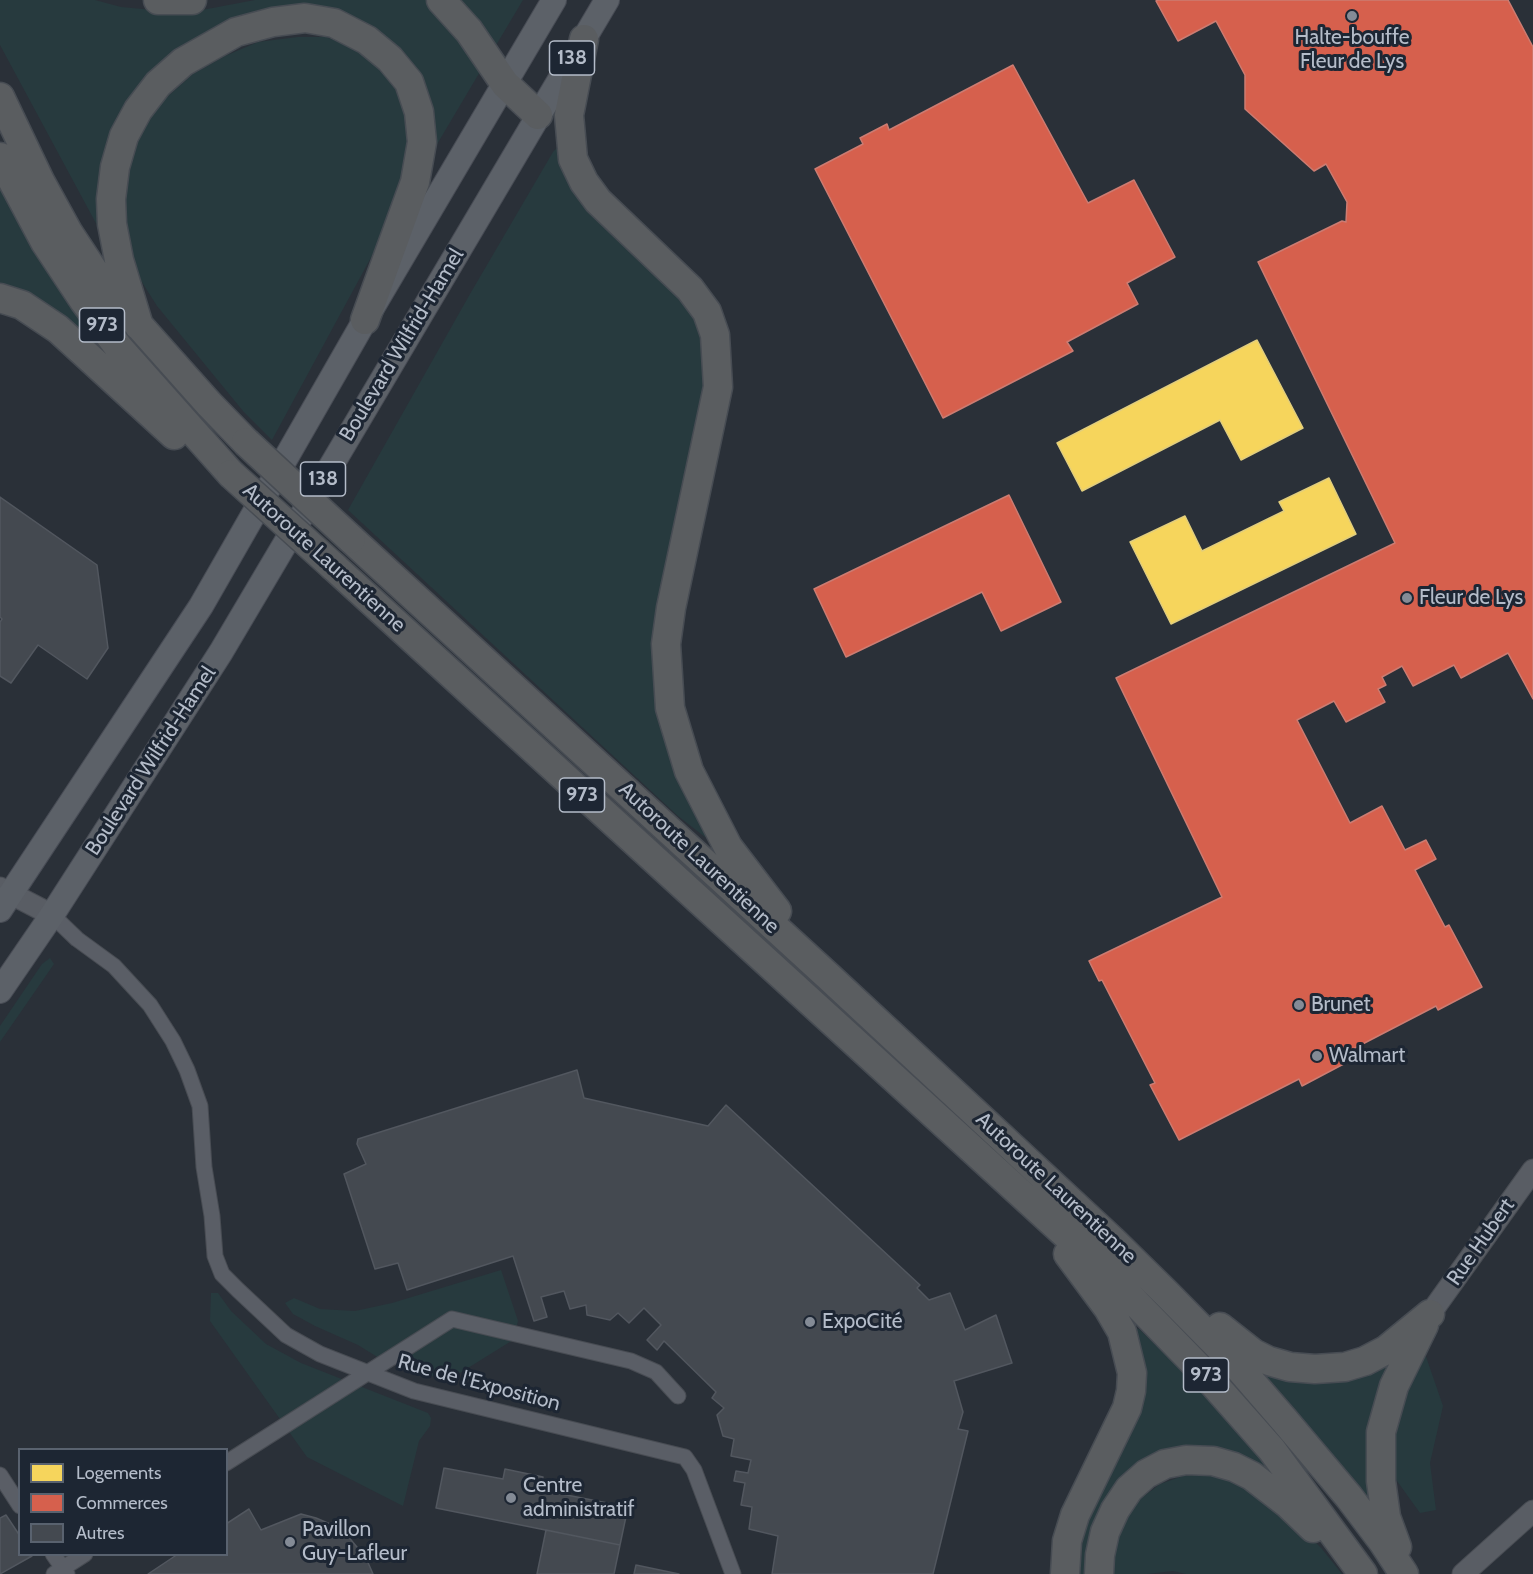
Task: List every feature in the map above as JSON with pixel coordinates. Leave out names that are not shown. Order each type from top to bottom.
[{"type":"highway","points":[[158,0],[192,0]]},
{"type":"highway","points":[[441,0],[469,31],[505,84],[538,115]]},
{"type":"highway","points":[[139,326],[119,260],[112,224],[111,199],[115,167],[124,136],[158,84],[183,62],[208,46],[237,32],[273,22],[305,18],[334,23],[367,40],[390,59],[409,82],[420,112],[422,142],[415,182],[365,320]]},
{"type":"highway","points":[[584,39],[569,115],[573,159],[584,182],[598,201],[690,289],[707,312],[715,334],[718,387],[671,608],[666,644],[670,708],[689,771],[728,848],[829,977]]},
{"type":"highway","name":"Autoroute Laurentienne","points":[[0,97],[40,181],[68,232],[103,285],[209,404],[246,442],[1113,1241],[1233,1361],[1349,1497],[1406,1574]]},
{"type":"highway","name":"Autoroute Laurentienne","points":[[0,156],[45,242],[84,301],[119,348],[231,474],[1097,1263],[1204,1372],[1272,1450],[1362,1574]]},
{"type":"highway","points":[[0,298],[22,305],[58,329],[206,464],[231,474]]},
{"type":"highway","points":[[1025,1198],[1108,1308],[1122,1332],[1132,1373],[1127,1408],[1075,1515],[1067,1541],[1065,1574]]},
{"type":"highway","points":[[1166,1293],[1198,1308],[1228,1335],[1253,1353],[1269,1361],[1290,1367],[1315,1369],[1365,1361],[1386,1350],[1430,1314]]},
{"type":"highway","points":[[1406,1574],[1386,1517],[1381,1481],[1381,1432],[1394,1386],[1430,1314]]},
{"type":"highway","points":[[1099,1574],[1105,1532],[1115,1510],[1129,1489],[1146,1474],[1165,1464],[1186,1460],[1214,1461],[1252,1476],[1288,1504],[1362,1574]]},
{"type":"main road","name":"Boulevard Wilfrid-Hamel","points":[[4,897],[201,606],[365,320],[554,0]]},
{"type":"main road","name":"Boulevard Wilfrid-Hamel","points":[[0,991],[52,915],[221,652],[607,0]]},
{"type":"street","points":[[4,897],[52,915]]},
{"type":"street","name":"Rue de l'Exposition","points":[[52,915],[76,939],[114,966],[150,1005],[173,1041],[187,1070],[200,1106],[204,1167],[212,1216],[215,1256],[222,1274],[286,1335],[320,1354],[366,1373],[414,1391],[685,1457],[694,1470],[733,1574]]},
{"type":"street","name":"Rue Hubert","points":[[1430,1314],[1533,1170]]},
{"type":"street","points":[[228,1462],[452,1319],[631,1361],[656,1372],[678,1396]]},
{"type":"street","points":[[0,1475],[18,1503]]},
{"type":"street","points":[[1463,1574],[1533,1511]]},
{"type":"street","points":[[54,1556],[61,1572],[82,1556]]},
{"type":"green space","points":[[0,0],[95,0],[121,7],[164,11],[202,10],[255,0],[429,0],[484,65],[436,146],[431,101],[423,82],[310,10],[155,75],[102,225],[98,227],[0,45]]},
{"type":"green space","points":[[455,0],[523,0],[495,47]]},
{"type":"green space","points":[[298,37],[326,37],[356,48],[380,66],[399,89],[410,125],[412,155],[381,239],[272,440],[243,411],[157,306],[140,279],[130,256],[121,195],[139,131],[158,105],[193,74],[225,56],[258,42]]},
{"type":"green space","points":[[564,140],[669,276],[699,321],[709,372],[663,610],[710,833],[705,837],[678,816],[348,510],[470,294],[553,152]]},
{"type":"green space","points":[[0,184],[112,357],[106,362],[0,288]]},
{"type":"green space","points":[[50,958],[54,964],[0,1042],[0,1026],[42,964]]},
{"type":"green space","points":[[501,1270],[518,1321],[513,1340],[447,1381],[379,1358],[358,1345],[293,1314],[285,1303],[294,1298],[320,1309],[355,1311],[392,1303]]},
{"type":"green space","points":[[211,1293],[218,1293],[231,1311],[266,1344],[301,1363],[428,1413],[431,1418],[430,1426],[419,1441],[403,1506],[307,1457],[210,1321]]},
{"type":"green space","points":[[1135,1328],[1139,1329],[1171,1360],[1231,1423],[1297,1500],[1260,1471],[1156,1460],[1089,1574],[1080,1574],[1082,1543]]},
{"type":"green space","points":[[1423,1348],[1443,1406],[1430,1463],[1436,1510],[1420,1513],[1392,1474],[1396,1402]]},
{"type":"green space","points":[[1400,1351],[1370,1501],[1247,1360]]},
{"type":"green space","points":[[1204,1474],[1224,1477],[1246,1485],[1292,1519],[1322,1549],[1342,1574],[1186,1574],[1173,1571],[1111,1574],[1115,1542],[1123,1521],[1139,1500],[1160,1484],[1183,1476]]},
{"type":"building: Logements","points":[[1257,340],[1303,428],[1241,460],[1220,420],[1082,491],[1057,443]]},
{"type":"building: Logements","points":[[1329,478],[1356,534],[1171,624],[1130,542],[1185,516],[1202,551],[1284,511],[1279,502]]},
{"type":"building: Commerces","name":"Fleur de Lys","points":[[1508,0],[1533,47],[1533,699],[1508,653],[1461,678],[1454,665],[1413,686],[1402,666],[1382,677],[1386,685],[1378,689],[1385,702],[1346,722],[1334,701],[1297,720],[1350,823],[1382,806],[1405,850],[1426,840],[1436,859],[1415,870],[1445,927],[1449,925],[1482,987],[1438,1010],[1436,1006],[1351,1050],[1355,1058],[1302,1086],[1299,1079],[1179,1140],[1150,1085],[1155,1083],[1102,980],[1099,981],[1089,961],[1222,897],[1116,678],[1395,543],[1258,262],[1342,221],[1346,222],[1347,202],[1326,164],[1314,171],[1245,109],[1245,75],[1216,21],[1178,41],[1156,1]]},
{"type":"building: Commerces","points":[[1013,65],[1088,203],[1134,180],[1175,257],[1127,283],[1138,304],[1067,342],[1073,351],[943,418],[815,169],[863,144],[860,138],[887,124],[889,130]]},
{"type":"building: Commerces","points":[[1009,495],[1061,602],[1001,631],[982,592],[846,657],[814,589]]},
{"type":"building: Autres","points":[[0,497],[97,565],[108,648],[87,679],[38,645],[11,683],[0,676],[0,622],[2,619],[0,617]]},
{"type":"building: Autres","name":"ExpoCité","points":[[577,1070],[584,1098],[708,1126],[726,1105],[920,1285],[917,1288],[929,1300],[950,1293],[965,1330],[996,1315],[1012,1363],[954,1381],[963,1412],[958,1429],[968,1431],[933,1574],[772,1574],[778,1536],[749,1529],[752,1507],[741,1505],[745,1483],[734,1481],[736,1471],[748,1473],[751,1460],[731,1456],[734,1439],[723,1436],[717,1415],[724,1408],[712,1398],[716,1392],[664,1341],[657,1350],[647,1340],[661,1325],[644,1308],[629,1323],[618,1313],[610,1320],[587,1315],[586,1305],[570,1309],[564,1291],[541,1297],[547,1317],[534,1321],[513,1256],[407,1290],[398,1263],[375,1269],[344,1174],[366,1164],[357,1144],[358,1139]]},
{"type":"building: Autres","name":"Centre administratif","points":[[444,1468],[503,1479],[505,1469],[543,1477],[541,1490],[628,1507],[620,1545],[436,1508]]},
{"type":"building: Autres","name":"Pavillon Guy-Lafleur","points":[[249,1509],[261,1530],[301,1514],[316,1518],[342,1529],[366,1558],[373,1574],[148,1574],[175,1556],[228,1556],[228,1523]]},
{"type":"building: Autres","points":[[6,1515],[18,1533],[18,1556],[32,1556],[0,1574],[0,1518]]},
{"type":"building: Autres","points":[[546,1530],[620,1545],[614,1574],[537,1574]]},
{"type":"building: Autres","points":[[636,1565],[679,1574],[634,1574]]},
{"type":"place","name":"Halte-bouffe Fleur de Lys","points":[[1352,16]]},
{"type":"place","name":"Fleur de Lys","points":[[1407,598]]},
{"type":"place","name":"Brunet","points":[[1299,1005]]},
{"type":"place","name":"Walmart","points":[[1317,1056]]},
{"type":"place","name":"ExpoCité","points":[[810,1322]]},
{"type":"place","name":"Centre administratif","points":[[511,1498]]},
{"type":"place","name":"Pavillon Guy-Lafleur","points":[[290,1542]]}]
